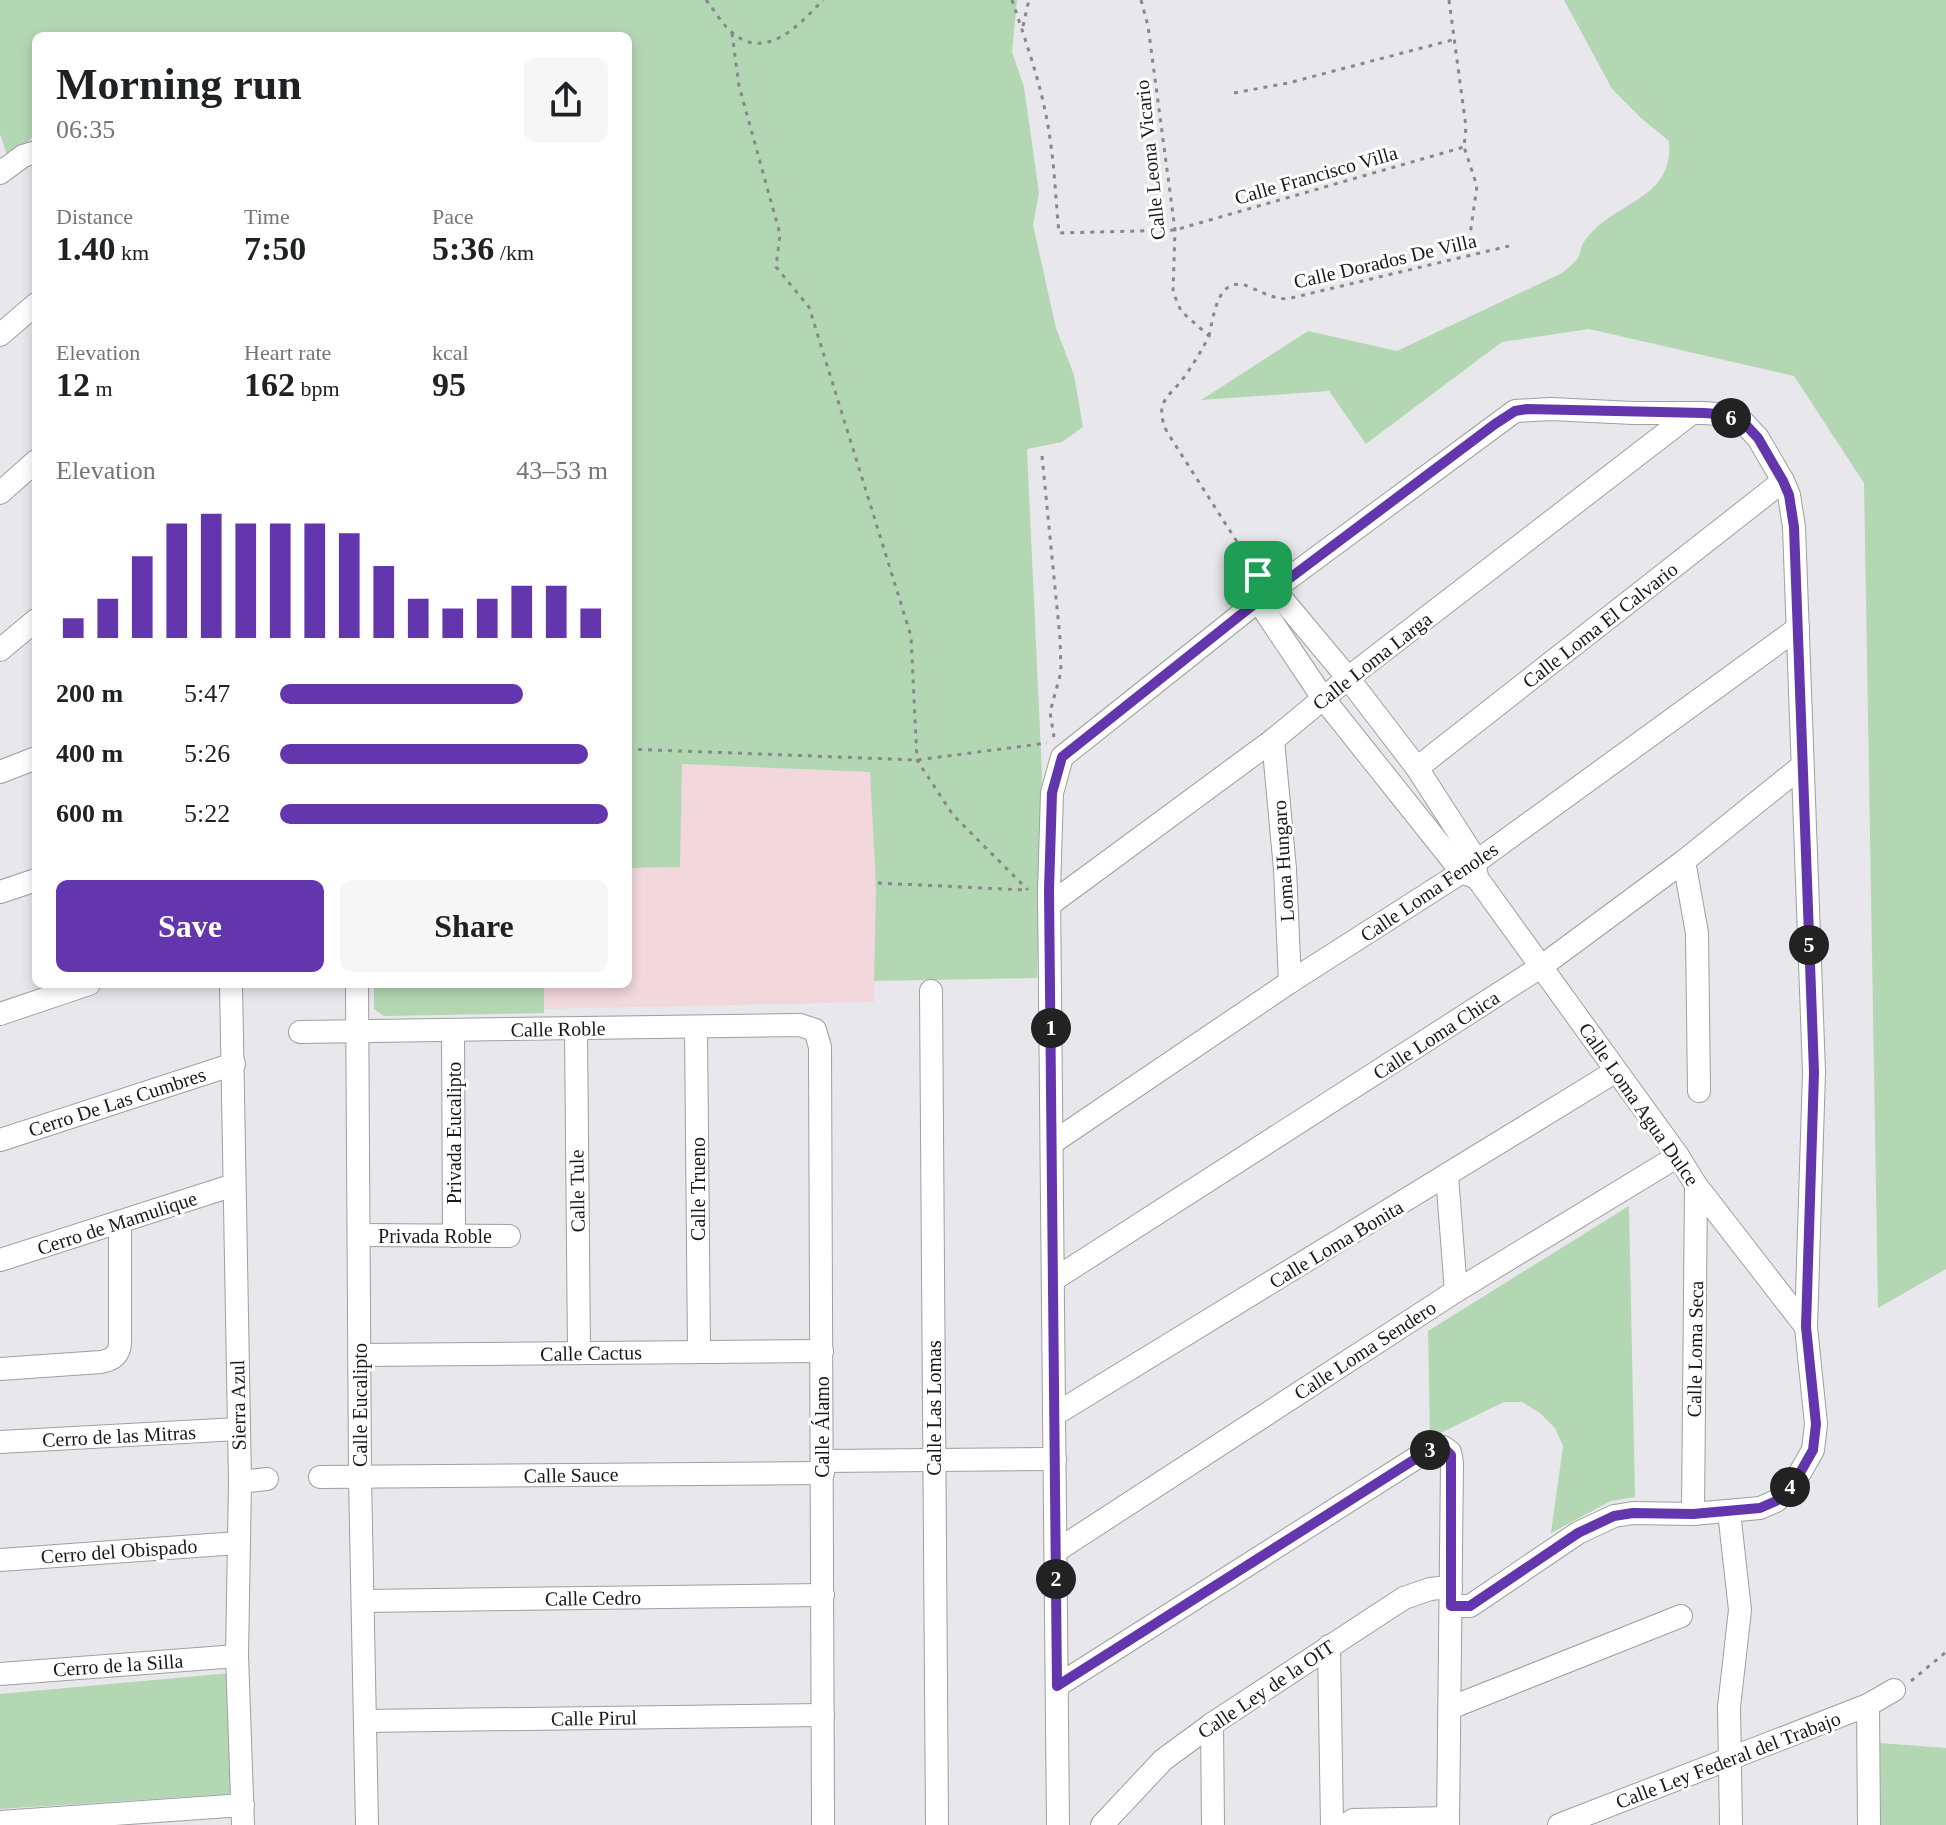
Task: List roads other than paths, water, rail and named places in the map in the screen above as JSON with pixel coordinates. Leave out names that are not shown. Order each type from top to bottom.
[{"type":"street","points":[[1,169],[32,153]]},
{"type":"street","points":[[0,335],[32,307]]},
{"type":"street","points":[[1058,1825],[1052,1143],[1042,895],[1055,777],[1062,757],[1264,589],[1515,411],[1551,409],[1692,413]]},
{"type":"street","name":"Calle Ley de la OIT","points":[[1102,1825],[1163,1760],[1212,1724],[1404,1598],[1430,1589],[1470,1606],[1578,1533],[1614,1516],[1760,1508],[1776,1501],[1793,1485],[1813,1450],[1816,1424],[1806,1327],[1814,1072],[1794,527],[1789,495],[1758,438],[1744,423],[1718,414],[1692,413]]},
{"type":"street","name":"Calle Loma Larga","points":[[1042,895],[1273,740],[1348,678],[1692,413]]},
{"type":"street","points":[[0,493],[32,465]]},
{"type":"street","name":"Calle Loma El Calvario","points":[[1417,768],[1783,481]]},
{"type":"street","name":"Calle Loma Agua Dulce","points":[[1264,589],[1348,678],[1417,768],[1457,828],[1472,871]]},
{"type":"street","name":"Calle Loma Agua Dulce","points":[[1264,589],[1323,698],[1472,871],[1696,1185],[1806,1327]]},
{"type":"street","points":[[0,650],[32,623]]},
{"type":"street","name":"Calle Loma Fenoles","points":[[1052,1143],[1290,982],[1472,871],[1798,628]]},
{"type":"street","name":"Loma Hungaro","points":[[1273,740],[1285,869],[1290,982]]},
{"type":"street","points":[[0,772],[32,760]]},
{"type":"street","name":"Calle Loma Chica","points":[[1053,1280],[1542,966],[1684,861],[1802,766]]},
{"type":"street","points":[[1684,861],[1697,933],[1699,1091]]},
{"type":"street","points":[[0,892],[32,881]]},
{"type":"street","points":[[0,1014],[77,988]]},
{"type":"street","name":"Sierra Azul","points":[[231,988],[240,1482],[237,1656],[243,1815]]},
{"type":"street","name":"Calle Eucalipto","points":[[357,988],[360,1477],[367,1825]]},
{"type":"street","name":"Calle Las Lomas","points":[[931,991],[937,1825]]},
{"type":"street","name":"Calle Roble","points":[[300,1032],[800,1025],[815,1030]]},
{"type":"street","name":"Calle Trueno","points":[[696,1027],[699,1352]]},
{"type":"street","name":"Calle Tule","points":[[576,1029],[579,1353]]},
{"type":"street","name":"Privada Eucalipto","points":[[453,1030],[454,1236]]},
{"type":"street","name":"Calle Álamo","points":[[815,1030],[820,1047],[823,1825]]},
{"type":"street","name":"Cerro De Las Cumbres","points":[[0,1140],[234,1064]]},
{"type":"street","name":"Calle Loma Bonita","points":[[1054,1415],[1616,1071]]},
{"type":"street","name":"Calle Loma Sendero","points":[[1056,1551],[1456,1291],[1678,1156]]},
{"type":"street","points":[[1447,1176],[1456,1291]]},
{"type":"street","name":"Cerro de Mamulique","points":[[0,1260],[234,1185]]},
{"type":"street","name":"Calle Loma Seca","points":[[1693,1514],[1696,1185]]},
{"type":"street","points":[[0,1369],[101,1362],[116,1356],[120,1350],[120,1222]]},
{"type":"street","name":"Privada Roble","points":[[360,1235],[509,1236]]},
{"type":"street","name":"Calle Cactus","points":[[360,1355],[822,1351]]},
{"type":"street","name":"Cerro de las Mitras","points":[[0,1442],[238,1429]]},
{"type":"street","points":[[1057,1686],[1424,1453],[1443,1447],[1450,1452],[1452,1463],[1448,1822],[1353,1820],[1346,1825]]},
{"type":"street","name":"Calle Sauce","points":[[320,1477],[1055,1459]]},
{"type":"street","points":[[240,1482],[267,1479]]},
{"type":"street","points":[[1729,1512],[1740,1610],[1729,1707],[1731,1825]]},
{"type":"street","name":"Cerro del Obispado","points":[[0,1560],[238,1543]]},
{"type":"street","name":"Calle Cedro","points":[[363,1601],[823,1595]]},
{"type":"street","points":[[1450,1708],[1681,1616]]},
{"type":"street","points":[[1329,1646],[1332,1825]]},
{"type":"street","name":"Cerro de la Silla","points":[[0,1674],[237,1656]]},
{"type":"street","name":"Calle Ley Federal del Trabajo","points":[[1559,1825],[1600,1817],[1731,1759],[1868,1705],[1894,1690]]},
{"type":"street","points":[[1868,1705],[1869,1825]]},
{"type":"street","name":"Calle Pirul","points":[[365,1721],[823,1715]]},
{"type":"street","points":[[1212,1724],[1213,1825]]},
{"type":"street","points":[[0,1822],[243,1815]]}]
